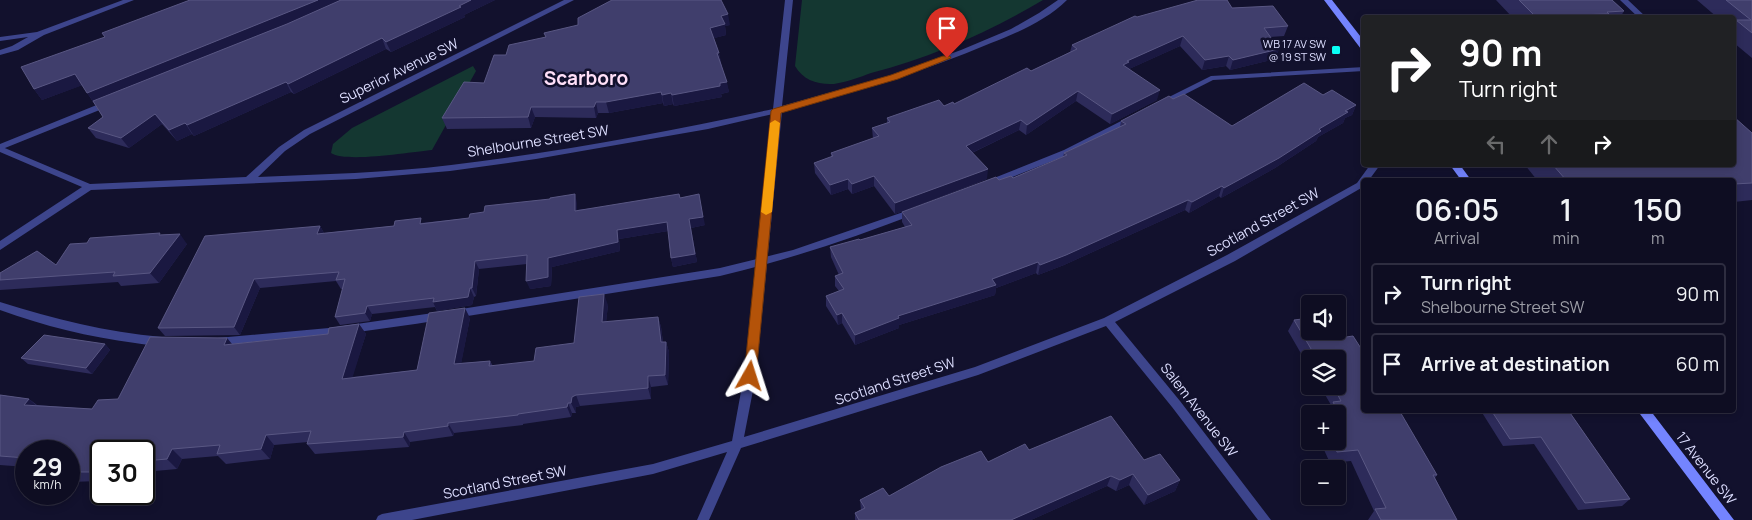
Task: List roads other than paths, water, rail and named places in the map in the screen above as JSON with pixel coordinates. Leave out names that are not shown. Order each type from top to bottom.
[{"type":"main road","points":[[1328,0],[1361,43]]},
{"type":"main road","points":[[1456,167],[1465,178]]},
{"type":"main road","name":"17 Avenue SW","points":[[1645,413],[1728,520]]},
{"type":"street","points":[[0,53],[15,48],[41,33],[130,0]]},
{"type":"street","name":"Superior Avenue SW","points":[[249,180],[282,149],[307,132],[570,0]]},
{"type":"street","points":[[703,520],[736,444],[750,376],[789,0]]},
{"type":"street","name":"Shelbourne Street SW","points":[[0,148],[89,186],[356,176],[450,168],[546,154],[708,126],[776,111],[895,77],[964,52],[1014,31],[1063,0]]},
{"type":"street","points":[[1624,0],[1641,15]]},
{"type":"street","points":[[0,39],[41,33]]},
{"type":"street","points":[[976,188],[1067,152],[1211,78],[1361,69]]},
{"type":"street","points":[[0,148],[118,100]]},
{"type":"street","name":"Scotland Street SW","points":[[1365,178],[1374,167]]},
{"type":"street","name":"Scotland Street SW","points":[[382,520],[429,516],[653,469],[834,416],[978,371],[1108,321],[1231,258],[1361,184]]},
{"type":"street","points":[[0,246],[89,186]]},
{"type":"street","points":[[205,342],[263,339],[348,330],[720,272],[761,264],[820,247],[921,209]]},
{"type":"street","points":[[0,306],[77,330],[135,340],[170,341]]},
{"type":"street","name":"Salem Avenue SW","points":[[1108,321],[1176,404],[1262,519]]},
{"type":"place","name":"WB 17 AV SW @ 19 ST SW","points":[[1336,50]]},
{"type":"district","name":"Scarboro","points":[[586,78]]}]
